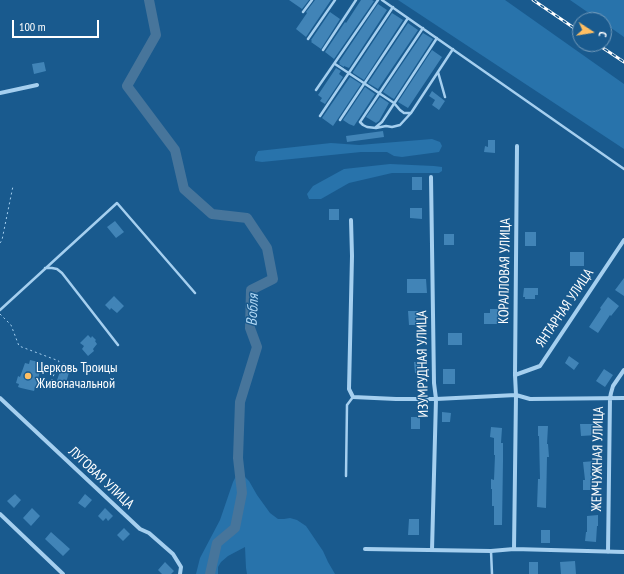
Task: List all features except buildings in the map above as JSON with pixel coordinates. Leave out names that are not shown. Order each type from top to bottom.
[{"type":"street","points":[[0,93],[37,85]]},
{"type":"street","name":"КОРАЛЛОВАЯ УЛИЦА","points":[[516,395],[517,146]]},
{"type":"street","name":"ИЗУМРУДНАЯ УЛИЦА","points":[[431,177],[434,384],[436,398],[432,550]]},
{"type":"street","points":[[351,220],[352,256],[349,389],[353,397],[396,399],[516,395],[530,399],[624,398]]},
{"type":"street","name":"ЯНТАРНАЯ УЛИЦА","points":[[515,375],[540,366],[624,240]]},
{"type":"street","name":"ЖЕМЧУЖНАЯ УЛИЦА","points":[[608,552],[610,398],[613,386],[624,370]]},
{"type":"street","points":[[514,549],[516,395]]},
{"type":"street","name":"ЛУГОВАЯ УЛИЦА","points":[[0,398],[140,530],[149,533],[173,554],[181,567],[180,574]]},
{"type":"street","points":[[0,514],[63,574]]},
{"type":"street","points":[[365,549],[491,551],[514,549],[624,552]]},
{"type":"lane","points":[[303,12],[312,0]]},
{"type":"lane","points":[[308,39],[335,0]]},
{"type":"lane","points":[[323,50],[356,0]]},
{"type":"lane","points":[[316,90],[378,0]]},
{"type":"lane","points":[[382,0],[624,169]]},
{"type":"lane","points":[[320,116],[393,7]]},
{"type":"lane","points":[[340,120],[408,18]]},
{"type":"lane","points":[[423,28],[360,122],[363,125],[366,127],[376,128],[400,125],[410,113],[453,49]]},
{"type":"lane","points":[[376,128],[382,122],[437,38]]},
{"type":"lane","points":[[335,64],[394,103],[404,113],[410,113]]},
{"type":"lane","points":[[438,72],[445,96]]},
{"type":"lane","points":[[0,310],[117,203],[195,293]]},
{"type":"lane","points":[[45,268],[57,269],[62,273],[118,345]]},
{"type":"lane","points":[[346,476],[347,405],[353,397]]},
{"type":"lane","points":[[491,551],[492,574]]},
{"type":"path","points":[[0,243],[2,240],[13,186]]},
{"type":"path","points":[[0,313],[11,325],[19,346],[59,361],[50,385]]},
{"type":"shaded area","points":[[398,0],[505,0],[572,47],[572,52],[579,52],[624,84],[624,149]]},
{"type":"shaded area","points":[[570,0],[624,0],[624,37],[612,29],[612,12],[587,12]]},
{"type":"shaded area","points":[[432,139],[440,142],[442,146],[439,152],[402,157],[394,156],[387,152],[361,152],[262,162],[255,161],[258,151],[331,143],[359,145]]},
{"type":"shaded area","points":[[390,164],[442,167],[442,171],[439,173],[392,173],[349,183],[321,199],[309,199],[307,194],[313,186],[344,169]]},
{"type":"shaded area","points":[[240,472],[249,481],[270,513],[278,519],[290,518],[297,520],[306,526],[323,551],[335,574],[247,574],[245,547],[228,556],[221,562],[218,567],[218,574],[196,574],[200,558],[220,520],[233,482],[237,474]]},
{"type":"waterway","name":"Вобля","points":[[149,0],[156,35],[127,86],[175,150],[184,189],[212,214],[247,218],[267,248],[273,279],[251,290],[250,328],[257,347],[240,402],[238,458],[242,493],[235,528],[217,543],[210,574]]},
{"type":"railway","points":[[533,0],[572,27]]},
{"type":"railway","points":[[609,52],[624,62]]},
{"type":"place","name":"Церковь Троицы Живоначальной","points":[[28,376]]}]
